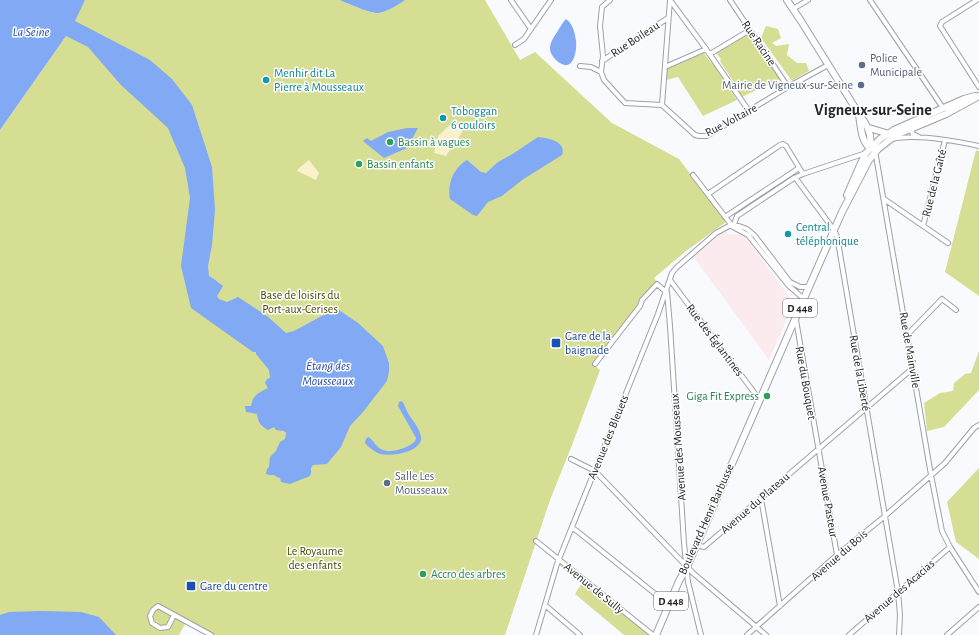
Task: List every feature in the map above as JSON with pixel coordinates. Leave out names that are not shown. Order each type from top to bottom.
[{"type":"main road","points":[[787,0],[869,128],[871,151]]},
{"type":"main road","name":"D 448","points":[[842,212],[848,192],[871,151],[889,137],[943,108],[979,96]]},
{"type":"main road","name":"D 448","points":[[904,129],[966,104],[979,96]]},
{"type":"main road","points":[[859,114],[864,142],[871,151]]},
{"type":"main road","points":[[869,128],[889,137]]},
{"type":"main road","points":[[904,129],[905,137],[908,138]]},
{"type":"main road","name":"D 448","points":[[758,401],[842,212],[871,151]]},
{"type":"main road","name":"Boulevard Henri Barbusse","points":[[654,635],[687,567],[758,401]]},
{"type":"street","points":[[511,0],[532,29]]},
{"type":"street","points":[[515,45],[524,39],[532,29],[550,0]]},
{"type":"street","points":[[610,0],[602,7],[600,26],[603,56],[601,72],[604,80],[625,103],[662,105],[670,0]]},
{"type":"street","points":[[670,0],[710,54],[749,111]]},
{"type":"street","name":"Rue Racine","points":[[730,0],[788,87]]},
{"type":"street","points":[[793,9],[808,0]]},
{"type":"street","points":[[870,0],[943,108]]},
{"type":"street","points":[[977,0],[942,22],[940,26],[979,87]]},
{"type":"street","name":"Rue Boileau","points":[[602,61],[668,18]]},
{"type":"street","points":[[710,54],[750,30]]},
{"type":"street","points":[[666,67],[706,50]]},
{"type":"street","name":"Rue Voltaire","points":[[662,105],[695,134],[699,136],[707,136],[788,87],[828,65]]},
{"type":"street","points":[[580,66],[591,67],[601,72]]},
{"type":"street","points":[[904,129],[915,136],[922,138]]},
{"type":"street","points":[[889,137],[945,140],[979,146]]},
{"type":"street","name":"Rue de la Gaîté","points":[[923,226],[945,140]]},
{"type":"street","points":[[708,194],[783,144],[786,146],[803,174]]},
{"type":"street","points":[[733,227],[737,216],[794,178],[871,151]]},
{"type":"street","name":"Rue de Mainville","points":[[871,151],[876,156],[930,475],[942,531],[950,547],[979,592]]},
{"type":"street","points":[[725,217],[799,168]]},
{"type":"street","points":[[693,175],[733,227],[748,235],[788,285],[804,299]]},
{"type":"street","points":[[797,180],[834,230]]},
{"type":"street","points":[[884,199],[948,243]]},
{"type":"street","points":[[733,227],[743,227],[751,232],[790,282],[800,287],[809,287]]},
{"type":"street","name":"Avenue des Bleuets","points":[[536,635],[559,559],[658,314],[670,280],[676,268],[716,233],[724,228],[733,227]]},
{"type":"street","name":"Rue de la Liberté","points":[[834,230],[898,592],[900,615],[899,635]]},
{"type":"street","name":"Rue des Églantines","points":[[670,280],[758,401]]},
{"type":"street","points":[[595,364],[631,318],[642,300],[657,284],[666,291]]},
{"type":"street","name":"Avenue des Mousseaux","points":[[666,291],[670,326],[684,543],[688,582],[701,635]]},
{"type":"street","points":[[907,334],[942,299],[956,310]]},
{"type":"street","name":"Rue du Bouquet","points":[[795,318],[818,448]]},
{"type":"street","name":"Avenue du Plateau","points":[[696,545],[704,547],[913,368]]},
{"type":"street","name":"Avenue du Bois","points":[[747,635],[837,555],[885,516],[945,463],[974,428],[979,425]]},
{"type":"street","name":"Avenue Pasteur","points":[[818,448],[837,555]]},
{"type":"street","points":[[571,459],[595,470],[687,567],[766,635]]},
{"type":"street","points":[[760,499],[780,606]]},
{"type":"street","points":[[572,528],[664,601],[670,602]]},
{"type":"street","name":"Avenue de Sully","points":[[536,540],[654,635]]},
{"type":"street","name":"Avenue des Acacias","points":[[849,635],[950,547]]},
{"type":"street","points":[[174,615],[168,627],[160,628],[152,623],[150,616],[153,610],[158,606],[211,635]]},
{"type":"street","points":[[545,606],[580,635]]},
{"type":"street","points":[[947,635],[979,607]]},
{"type":"shaded area","points":[[725,230],[728,234],[740,235],[750,243],[794,303],[769,360],[693,256]]},
{"type":"green space","name":"Base de loisirs du Port-aux-Cerises","points":[[85,0],[339,0],[364,10],[379,13],[389,10],[405,0],[485,0],[520,60],[535,52],[612,123],[679,159],[726,222],[686,251],[654,278],[657,282],[639,303],[593,364],[600,370],[550,500],[505,635],[212,635],[186,622],[179,635],[0,635],[0,130],[66,36]]},
{"type":"green space","points":[[766,26],[778,29],[781,38],[772,43],[776,46],[789,44],[787,55],[797,63],[806,63],[809,71],[792,81],[761,38]]},
{"type":"green space","points":[[748,33],[772,65],[772,68],[780,79],[742,97],[737,91],[740,87],[736,86],[716,53]]},
{"type":"green space","points":[[704,53],[711,63],[712,62],[737,100],[703,116],[678,77],[666,80],[667,69]]},
{"type":"green space","points":[[976,150],[979,151],[979,296],[945,272]]},
{"type":"green space","points":[[979,351],[979,390],[944,427],[927,431],[924,403],[940,393],[953,391],[954,383],[965,374],[971,373]]},
{"type":"green space","points":[[979,468],[979,559],[956,542],[947,502]]},
{"type":"green space","points":[[560,562],[648,635],[624,635],[575,594],[582,583],[559,565]]},
{"type":"sand","points":[[454,121],[463,131],[446,156],[434,153],[438,136]]},
{"type":"sand","points":[[309,160],[319,173],[316,180],[297,171]]},
{"type":"water","name":"Étang des Mousseaux","points":[[0,0],[85,0],[75,21],[150,60],[172,79],[192,105],[212,167],[215,210],[212,245],[208,266],[209,276],[223,286],[217,296],[219,299],[227,302],[238,297],[267,316],[286,333],[294,331],[333,310],[339,310],[358,323],[383,346],[389,363],[387,381],[350,426],[341,447],[327,464],[313,465],[310,476],[290,484],[281,482],[280,478],[274,475],[266,474],[269,467],[270,457],[276,451],[280,442],[285,439],[286,433],[284,431],[276,430],[274,427],[268,430],[266,429],[259,422],[257,414],[246,412],[245,406],[251,406],[256,395],[268,388],[265,383],[267,379],[270,378],[269,370],[256,352],[253,352],[191,308],[181,266],[190,198],[185,168],[168,128],[121,85],[88,47],[66,36],[0,130]]},
{"type":"water","points":[[339,0],[405,0],[393,8],[375,13]]},
{"type":"water","points":[[566,19],[570,23],[575,35],[576,51],[572,62],[563,65],[555,59],[550,49],[553,39]]},
{"type":"water","name":"Bassin à vagues","points":[[407,128],[418,128],[407,148],[384,158],[363,141],[367,138],[371,141],[388,132]]},
{"type":"water","points":[[538,137],[551,139],[559,143],[563,150],[562,155],[522,180],[502,196],[488,202],[477,216],[473,215],[450,199],[449,188],[452,177],[462,163],[467,160],[481,172],[486,173],[498,162]]},
{"type":"water","points":[[402,401],[419,431],[421,437],[420,442],[412,450],[391,455],[380,454],[365,443],[368,437],[379,448],[387,451],[397,450],[412,444],[415,441],[416,438],[398,406],[399,402]]},
{"type":"water","points":[[9,612],[81,612],[99,617],[116,635],[0,635],[0,615]]},
{"type":"place","name":"Police Municipale","points":[[862,65]]},
{"type":"place","name":"Menhir dit La Pierre à Mousseaux","points":[[266,80]]},
{"type":"place","name":"Mairie de Vigneux-sur-Seine","points":[[861,85]]},
{"type":"place","name":"Toboggan 6 couloirs","points":[[443,118]]},
{"type":"place","name":"Bassin à vagues","points":[[390,142]]},
{"type":"place","name":"Bassin enfants","points":[[359,164]]},
{"type":"place","name":"Central téléphonique","points":[[788,234]]},
{"type":"place","name":"Gare de la baignade","points":[[556,343]]},
{"type":"place","name":"Giga Fit Express","points":[[767,396]]},
{"type":"place","name":"Salle Les Mousseaux","points":[[387,483]]},
{"type":"place","name":"Accro des arbres","points":[[423,574]]},
{"type":"place","name":"Gare du centre","points":[[191,586]]},
{"type":"district","name":"Vigneux-sur-Seine","points":[[873,109]]},
{"type":"water label","name":"La Seine","points":[[31,31]]},
{"type":"park label","name":"Le Royaume des enfants","points":[[315,558]]}]
